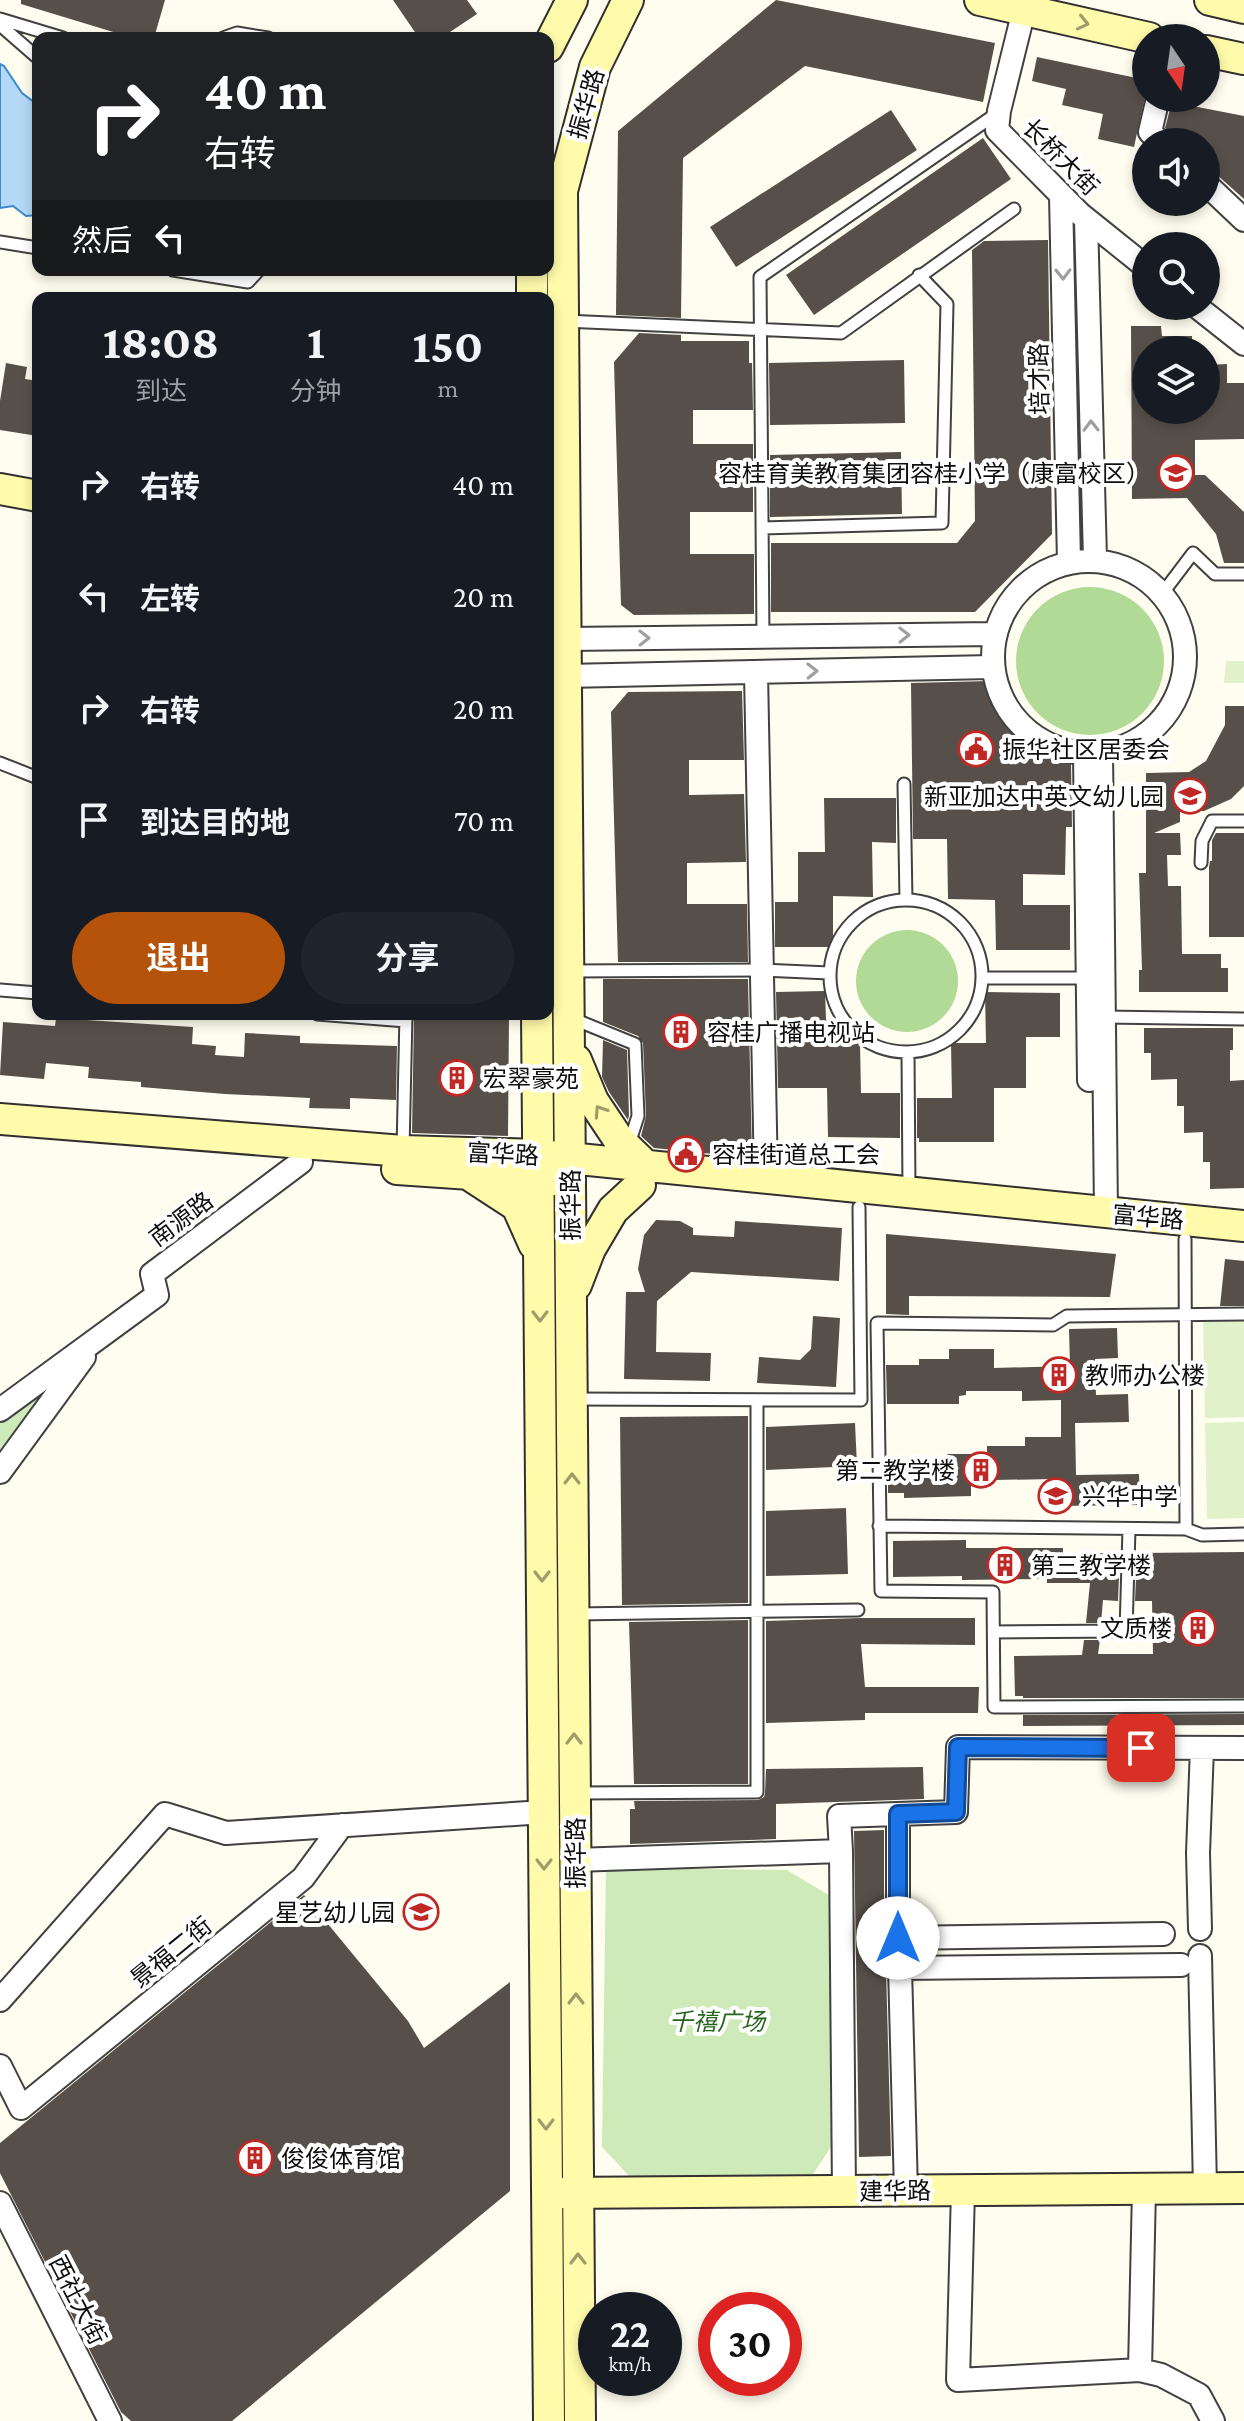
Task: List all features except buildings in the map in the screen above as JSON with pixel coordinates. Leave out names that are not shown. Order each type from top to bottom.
[{"type":"main road","points":[[546,0],[547,32]]},
{"type":"main road","points":[[554,35],[572,0]]},
{"type":"main road","name":"振华路","points":[[580,2421],[562,191],[595,67],[628,0]]},
{"type":"main road","points":[[614,28],[650,0]]},
{"type":"main road","points":[[980,0],[1132,34]]},
{"type":"main road","points":[[1210,0],[1244,8]]},
{"type":"main road","points":[[1220,54],[1244,59]]},
{"type":"main road","points":[[0,471],[32,476]]},
{"type":"main road","points":[[0,489],[32,495]]},
{"type":"main road","name":"振华路","points":[[537,1020],[549,2421]]},
{"type":"main road","points":[[569,1031],[593,1101],[638,1167],[590,1249],[571,1298]]},
{"type":"main road","points":[[538,1076],[515,1132],[469,1164],[517,1206],[539,1256]]},
{"type":"main road","name":"富华路","points":[[0,1119],[403,1151],[469,1164]]},
{"type":"main road","name":"富华路","points":[[0,1140],[301,1162],[570,1169],[638,1167],[1244,1226]]},
{"type":"main road","name":"富华路","points":[[638,1167],[859,1207],[1244,1244]]},
{"type":"main road","name":"建华路","points":[[547,2193],[1244,2188]]},
{"type":"street","name":"长桥大街","points":[[1024,10],[997,130],[1061,196],[1132,256]]},
{"type":"street","name":"培才路","points":[[1061,196],[1069,562]]},
{"type":"street","points":[[1220,197],[1244,220]]},
{"type":"street","points":[[1086,219],[1095,559]]},
{"type":"street","points":[[1214,320],[1244,344]]},
{"type":"street","points":[[1095,559],[1127,567],[1156,585],[1176,612],[1186,644],[1184,678],[1172,708],[1148,733],[1119,749],[1093,752],[1058,749],[1023,727],[999,694],[992,667],[994,634],[1008,603],[1031,579],[1069,562],[1095,559]]},
{"type":"street","points":[[566,639],[994,634]]},
{"type":"street","points":[[566,676],[992,667]]},
{"type":"street","points":[[756,673],[766,1179]]},
{"type":"street","points":[[1093,752],[1087,978],[1099,1212]]},
{"type":"street","points":[[1093,752],[1104,1017],[1099,1212]]},
{"type":"street","name":"南源路","points":[[0,1410],[157,1295],[152,1274],[301,1162]]},
{"type":"street","points":[[0,1472],[97,1339]]},
{"type":"street","points":[[844,2193],[839,1816],[956,1812],[958,1747],[1244,1748]]},
{"type":"street","points":[[1202,1748],[1198,1853],[1200,1929],[1205,1943],[1190,1960],[1205,2188]]},
{"type":"street","points":[[0,2000],[165,1814],[226,1833],[544,1812]]},
{"type":"street","points":[[898,1814],[898,1938],[906,2191]]},
{"type":"street","name":"景福二街","points":[[0,2066],[21,2108],[303,1878],[342,1825]]},
{"type":"street","points":[[575,1860],[841,1851]]},
{"type":"street","points":[[1190,1960],[1168,1959],[1161,1941],[1163,1934],[1180,1921],[1200,1929]]},
{"type":"street","points":[[898,1938],[1163,1934]]},
{"type":"street","points":[[900,1968],[1190,1960]]},
{"type":"street","points":[[1140,2370],[1144,2189]]},
{"type":"street","points":[[963,2190],[958,2380],[1140,2370],[1161,2375],[1199,2395],[1213,2421]]},
{"type":"street","name":"西社大街","points":[[0,2203],[110,2421]]},
{"type":"lane","points":[[0,19],[43,32]]},
{"type":"lane","points":[[0,25],[32,53]]},
{"type":"lane","points":[[763,637],[760,277],[999,111]]},
{"type":"lane","points":[[563,321],[841,333],[1014,209]]},
{"type":"lane","points":[[0,242],[32,247]]},
{"type":"lane","points":[[762,528],[942,523],[947,304],[919,275]]},
{"type":"lane","points":[[210,276],[248,282],[254,276]]},
{"type":"lane","points":[[1162,594],[1193,553],[1215,574],[1244,574]]},
{"type":"lane","points":[[0,763],[32,776]]},
{"type":"lane","points":[[904,784],[906,900]]},
{"type":"lane","points":[[1201,863],[1202,841],[1212,821],[1244,821]]},
{"type":"lane","points":[[906,900],[930,904],[952,915],[969,932],[979,954],[982,978],[978,1000],[968,1021],[951,1037],[931,1048],[908,1052],[883,1049],[861,1038],[844,1021],[833,998],[829,973],[834,950],[845,930],[862,914],[883,903],[906,900]]},
{"type":"lane","points":[[569,971],[762,970],[829,973]]},
{"type":"lane","points":[[982,978],[1087,978]]},
{"type":"lane","points":[[0,990],[32,993]]},
{"type":"lane","points":[[1104,1017],[1244,1019]]},
{"type":"lane","points":[[403,1151],[406,1020]]},
{"type":"lane","points":[[569,1031],[635,1044],[638,1167]]},
{"type":"lane","points":[[908,1052],[909,1194]]},
{"type":"lane","points":[[572,1400],[861,1400],[859,1207]]},
{"type":"lane","points":[[1185,1239],[1186,1529]]},
{"type":"lane","points":[[1244,1314],[1067,1316],[1053,1325],[877,1323],[881,1591],[993,1592],[994,1707],[1244,1706]]},
{"type":"lane","points":[[575,1793],[757,1792],[757,1400]]},
{"type":"lane","points":[[879,1526],[1186,1529],[1202,1535],[1244,1534]]},
{"type":"lane","points":[[994,1632],[1126,1631],[1129,1529]]},
{"type":"lane","points":[[573,1614],[858,1610]]},
{"type":"green space","points":[[1090,587],[1118,593],[1142,609],[1158,633],[1164,661],[1158,689],[1142,713],[1118,729],[1090,735],[1062,729],[1038,713],[1022,689],[1016,661],[1022,633],[1038,609],[1062,593]]},
{"type":"green space","points":[[1226,661],[1244,661],[1244,683],[1224,683]]},
{"type":"green space","points":[[907,930],[936,938],[950,952],[958,981],[950,1010],[936,1024],[907,1032],[878,1024],[864,1010],[856,981],[864,952],[878,938]]},
{"type":"green space","points":[[1244,1321],[1244,1417],[1205,1418],[1203,1322]]},
{"type":"green space","points":[[66,1371],[0,1456],[0,1418]]},
{"type":"green space","points":[[1244,1422],[1244,1518],[1207,1519],[1205,1423]]},
{"type":"green space","name":"千禧广场","points":[[606,1868],[787,1870],[830,1896],[831,2147],[813,2174],[631,2178],[602,2147]]},
{"type":"water","points":[[0,64],[22,93],[32,100],[32,216],[26,216],[13,206],[0,208]]},
{"type":"place","name":"容桂育美教育集团容桂小学（康富校区）","points":[[1176,473]]},
{"type":"place","name":"振华社区居委会","points":[[976,749]]},
{"type":"place","name":"新亚加达中英文幼儿园","points":[[1190,796]]},
{"type":"place","name":"容桂广播电视站","points":[[681,1032]]},
{"type":"place","name":"宏翠豪苑","points":[[457,1078]]},
{"type":"place","name":"容桂街道总工会","points":[[686,1154]]},
{"type":"place","name":"教师办公楼","points":[[1059,1375]]},
{"type":"place","name":"第二教学楼","points":[[981,1470]]},
{"type":"place","name":"兴华中学","points":[[1056,1496]]},
{"type":"place","name":"第三教学楼","points":[[1005,1565]]},
{"type":"place","name":"文质楼","points":[[1198,1628]]},
{"type":"place","name":"星艺幼儿园","points":[[421,1912]]},
{"type":"place","name":"俊俊体育馆","points":[[255,2158]]},
{"type":"route","points":[[898,1938],[898,1814],[956,1812],[958,1747],[1141,1748]]}]
